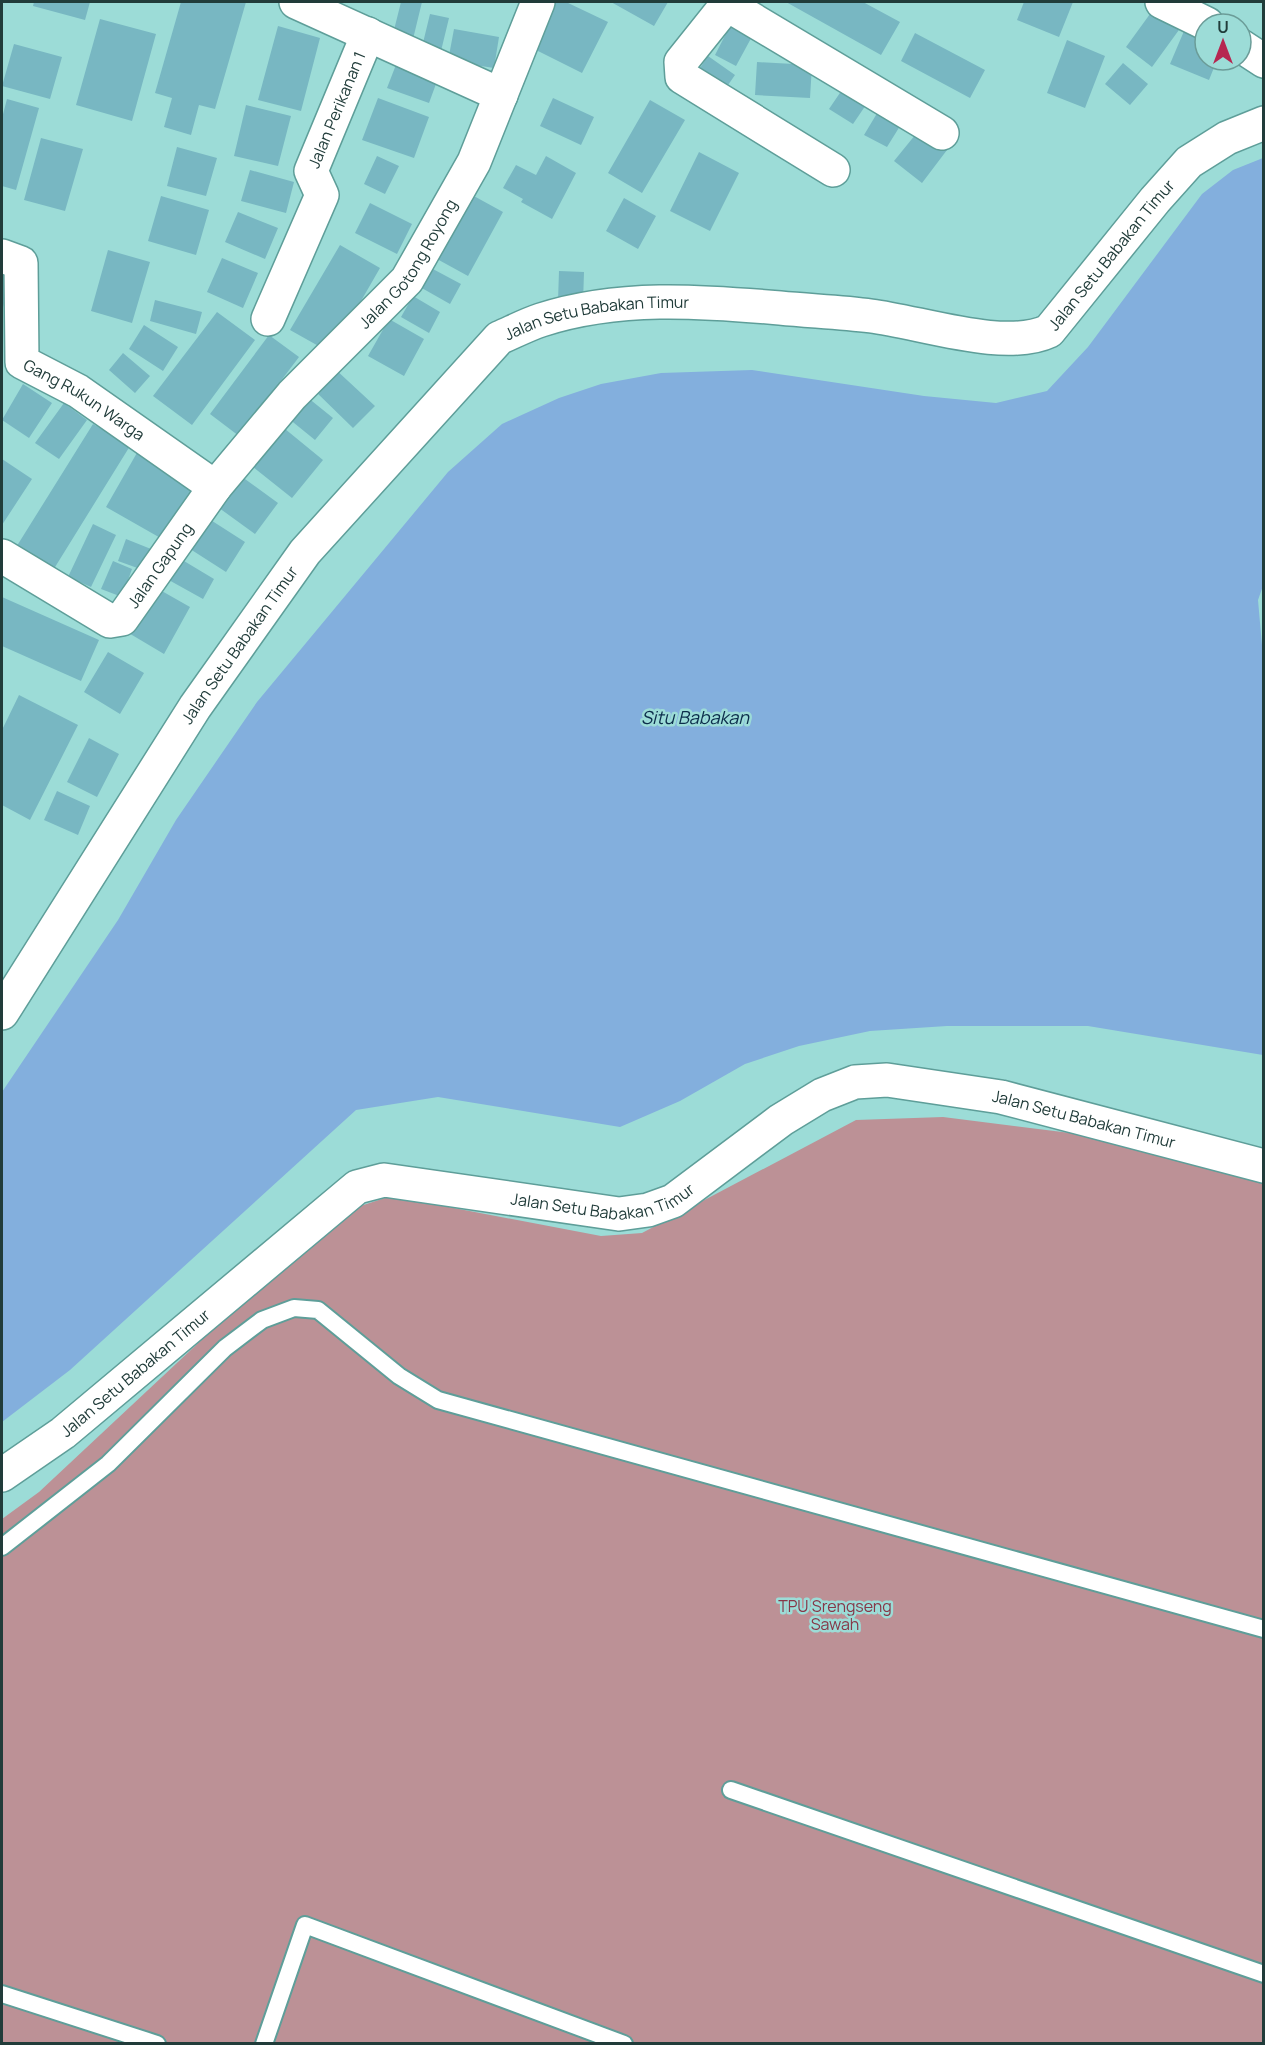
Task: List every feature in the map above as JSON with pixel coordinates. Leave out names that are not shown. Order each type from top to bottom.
[{"type":"street","name":"Jalan Perikanan 1","points":[[296,2],[501,95]]},
{"type":"street","name":"Jalan Gotong Royong","points":[[215,487],[292,395],[407,280],[474,162],[538,2]]},
{"type":"street","points":[[833,170],[682,77],[681,62],[731,2],[738,11],[942,133]]},
{"type":"street","points":[[1162,2],[1193,17]]},
{"type":"street","name":"Jalan Perikanan 1","points":[[268,319],[322,195],[311,171],[368,34]]},
{"type":"street","name":"Jalan Setu Babakan Timur","points":[[2,1013],[195,706],[305,552],[499,338],[541,320],[590,310],[648,302],[693,301],[872,316],[993,338],[1037,337],[1049,331],[1189,162],[1227,138],[1263,123]]},
{"type":"street","name":"Gang Rukun Warga","points":[[2,256],[21,263],[22,362],[78,391],[215,487]]},
{"type":"street","name":"Jalan Gapung","points":[[2,556],[110,621],[117,621],[122,619],[215,487]]},
{"type":"street","name":"Jalan Setu Babakan Timur","points":[[2,1475],[63,1433],[357,1187],[384,1180],[619,1214],[648,1210],[673,1201],[781,1120],[822,1095],[855,1082],[887,1080],[1001,1097],[1263,1166]]},
{"type":"lane","points":[[2,1547],[108,1464],[225,1348],[262,1320],[294,1308],[318,1310],[399,1376],[438,1400],[1263,1629]]},
{"type":"lane","points":[[731,1790],[1263,1974]]},
{"type":"lane","points":[[264,2043],[305,1925],[624,2043]]},
{"type":"lane","points":[[2,1994],[157,2043]]},
{"type":"green space","name":"TPU Srengseng Sawah","points":[[943,1117],[1263,1157],[1263,2043],[2,2043],[2,1519],[39,1492],[336,1214],[391,1196],[601,1236],[642,1233],[856,1120]]},
{"type":"water","name":"Situ Babakan","points":[[1263,158],[1264,583],[1258,600],[1264,668],[1263,1055],[1088,1026],[947,1026],[870,1031],[799,1046],[745,1064],[680,1101],[620,1127],[438,1097],[356,1110],[70,1370],[2,1422],[2,1092],[118,920],[176,820],[257,702],[448,472],[502,424],[559,398],[601,384],[661,373],[752,370],[924,396],[996,403],[1047,391],[1088,347],[1202,194],[1233,170]]},
{"type":"building","points":[[34,2],[90,2],[85,20],[33,6]]},
{"type":"building","points":[[181,2],[246,2],[215,109],[199,105],[191,135],[164,127],[172,98],[155,93]]},
{"type":"building","points":[[401,2],[422,2],[413,39],[393,34]]},
{"type":"building","points":[[553,2],[566,2],[608,22],[582,73],[530,47]]},
{"type":"building","points":[[611,2],[668,2],[654,26]]},
{"type":"building","points":[[786,2],[863,2],[900,22],[881,55]]},
{"type":"building","points":[[1024,2],[1073,2],[1059,37],[1017,20]]},
{"type":"building","points":[[1158,3],[1184,23],[1152,67],[1126,47]]},
{"type":"building","points":[[430,14],[449,18],[441,51],[422,47]]},
{"type":"building","points":[[100,19],[156,34],[132,121],[76,105]]},
{"type":"building","points":[[733,20],[755,31],[736,66],[715,55]]},
{"type":"building","points":[[1187,24],[1193,27],[1193,72],[1212,72],[1209,80],[1170,64]]},
{"type":"building","points":[[278,26],[320,38],[301,111],[258,100]]},
{"type":"building","points":[[454,29],[499,37],[494,68],[448,61]]},
{"type":"building","points":[[915,33],[985,70],[970,98],[901,61]]},
{"type":"building","points":[[1067,40],[1105,56],[1085,108],[1047,93]]},
{"type":"building","points":[[14,44],[62,57],[50,99],[2,86]]},
{"type":"building","points":[[708,56],[735,75],[719,98],[692,80]]},
{"type":"building","points":[[399,57],[440,73],[429,103],[387,88]]},
{"type":"building","points":[[757,62],[812,65],[810,98],[755,95]]},
{"type":"building","points":[[1123,63],[1148,84],[1130,105],[1105,84]]},
{"type":"building","points":[[846,84],[870,99],[853,124],[829,109]]},
{"type":"building","points":[[378,98],[429,117],[414,158],[362,140]]},
{"type":"building","points":[[553,98],[594,117],[581,145],[540,126]]},
{"type":"building","points":[[7,99],[39,108],[16,190],[2,186],[2,118]]},
{"type":"building","points":[[650,100],[685,120],[642,193],[608,173]]},
{"type":"building","points":[[246,105],[291,116],[278,166],[234,156]]},
{"type":"building","points":[[882,105],[905,118],[887,147],[864,135]]},
{"type":"building","points":[[920,129],[947,150],[922,183],[894,161]]},
{"type":"building","points":[[41,138],[83,149],[65,211],[24,200]]},
{"type":"building","points":[[177,147],[217,158],[206,196],[167,186]]},
{"type":"building","points":[[699,152],[739,173],[710,231],[670,211]]},
{"type":"building","points":[[377,156],[399,166],[385,194],[364,184]]},
{"type":"building","points":[[546,156],[576,173],[552,219],[521,202],[523,199],[503,188],[516,165],[536,175]]},
{"type":"building","points":[[250,170],[294,182],[286,213],[241,201]]},
{"type":"building","points":[[472,195],[503,212],[468,276],[437,259]]},
{"type":"building","points":[[161,196],[209,210],[196,255],[148,241]]},
{"type":"building","points":[[624,198],[656,216],[638,249],[606,231]]},
{"type":"building","points":[[370,203],[412,224],[397,254],[355,233]]},
{"type":"building","points":[[238,212],[278,228],[265,259],[225,242]]},
{"type":"building","points":[[340,245],[380,268],[331,353],[290,330]]},
{"type":"building","points":[[108,250],[150,262],[132,323],[91,311]]},
{"type":"building","points":[[222,258],[258,273],[243,308],[207,292]]},
{"type":"building","points":[[431,268],[461,284],[450,304],[420,287]]},
{"type":"building","points":[[2,269],[13,272],[2,311]]},
{"type":"building","points":[[559,271],[584,272],[583,303],[558,301]]},
{"type":"building","points":[[413,296],[440,312],[429,333],[401,317]]},
{"type":"building","points":[[155,300],[202,312],[196,334],[150,321]]},
{"type":"building","points":[[217,312],[255,340],[192,425],[153,396]]},
{"type":"building","points":[[389,319],[424,339],[404,376],[368,356]]},
{"type":"building","points":[[144,325],[178,347],[163,371],[129,349]]},
{"type":"building","points":[[269,335],[299,357],[239,436],[210,414]]},
{"type":"building","points":[[123,353],[150,376],[135,393],[109,370]]},
{"type":"building","points":[[334,368],[375,406],[353,428],[313,389]]},
{"type":"building","points":[[23,384],[52,403],[29,438],[2,420]]},
{"type":"building","points":[[302,393],[333,418],[315,440],[283,414]]},
{"type":"building","points":[[64,403],[87,420],[59,459],[35,443]]},
{"type":"building","points":[[93,424],[130,446],[52,572],[15,549]]},
{"type":"building","points":[[279,424],[323,460],[292,498],[248,463]]},
{"type":"building","points":[[138,451],[197,484],[164,540],[106,507]]},
{"type":"building","points":[[2,459],[32,479],[2,525]]},
{"type":"building","points":[[238,474],[278,503],[255,534],[215,505]]},
{"type":"building","points":[[206,517],[245,542],[226,572],[187,547]]},
{"type":"building","points":[[93,524],[116,535],[91,587],[68,577]]},
{"type":"building","points":[[126,539],[151,549],[143,570],[118,561]]},
{"type":"building","points":[[179,558],[214,579],[203,599],[167,579]]},
{"type":"building","points":[[113,561],[132,569],[122,597],[101,589]]},
{"type":"building","points":[[153,586],[190,607],[164,654],[127,632]]},
{"type":"building","points":[[2,597],[99,640],[81,681],[2,646]]},
{"type":"building","points":[[108,652],[144,673],[120,714],[84,692]]},
{"type":"building","points":[[19,695],[78,725],[30,820],[2,805],[2,730]]},
{"type":"building","points":[[89,738],[119,754],[97,797],[67,782]]},
{"type":"building","points":[[57,791],[90,806],[78,835],[44,820]]}]
